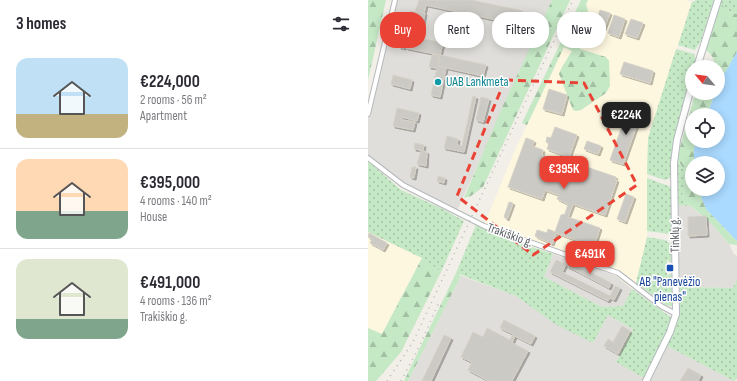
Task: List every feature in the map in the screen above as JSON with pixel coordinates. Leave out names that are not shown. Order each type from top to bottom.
[{"type":"main road","points":[[699,60],[718,0]]},
{"type":"main road","name":"Tinklų g.","points":[[646,381],[670,332],[676,314],[674,163],[677,140],[688,100]]},
{"type":"street","points":[[368,114],[395,0]]},
{"type":"street","name":"Trakiškio g.","points":[[368,158],[378,164],[402,185],[484,226],[618,274],[660,306],[676,314]]},
{"type":"highlighted area","points":[[505,80],[584,83],[637,185],[533,255],[457,196]]},
{"type":"shaded area","points":[[395,0],[552,0],[547,12],[492,12],[492,48],[530,48],[457,211],[403,185],[368,158],[368,114],[384,48],[426,48],[426,12],[392,12]]},
{"type":"shaded area","points":[[588,0],[685,0],[692,2],[648,138],[647,237],[636,283],[632,289],[610,273],[506,238],[483,228],[514,152],[564,48],[572,51],[559,74],[568,94],[569,101],[576,111],[581,110],[606,93],[605,57],[579,48],[606,48],[606,12],[588,12],[586,4]]},
{"type":"shaded area","points":[[677,205],[690,206],[709,221],[729,244],[734,254],[737,256],[737,280],[733,288],[680,287]]},
{"type":"shaded area","points":[[368,232],[422,258],[382,334],[368,328]]},
{"type":"shaded area","points":[[553,254],[616,276],[632,289],[623,306],[602,307],[544,277]]},
{"type":"shaded area","points":[[461,276],[516,296],[555,323],[593,343],[608,315],[633,329],[616,362],[644,378],[642,381],[408,381]]},
{"type":"shaded area","points":[[667,346],[734,381],[649,381]]},
{"type":"green space","points":[[368,0],[386,0],[383,12],[380,12],[380,27],[368,80]]},
{"type":"green space","points":[[552,0],[570,0],[564,12],[557,12],[557,28],[549,45],[549,12],[546,12]]},
{"type":"green space","points":[[581,0],[588,0],[586,4],[588,12],[575,12]]},
{"type":"green space","points":[[697,0],[714,0],[701,41],[695,50],[678,45],[692,2]]},
{"type":"green space","points":[[721,0],[737,0],[737,14],[723,11],[720,3]]},
{"type":"green space","points":[[720,3],[723,4],[723,11],[737,14],[737,52],[725,73],[725,60],[714,60],[713,57],[706,50]]},
{"type":"green space","points":[[530,48],[548,48],[483,187],[471,196],[464,198],[501,110]]},
{"type":"green space","points":[[558,48],[564,48],[527,125],[522,123]]},
{"type":"green space","points":[[566,48],[579,48],[606,57],[609,61],[610,86],[606,93],[581,110],[576,111],[573,110],[559,74],[572,51]]},
{"type":"green space","points":[[676,49],[694,54],[696,60],[685,60],[686,100],[670,178],[665,180],[647,174],[648,138]]},
{"type":"green space","points":[[693,100],[712,100],[710,108],[691,108]]},
{"type":"green space","points":[[685,130],[685,148],[694,148],[694,156],[685,156],[685,171],[677,158]]},
{"type":"green space","points":[[677,158],[685,171],[682,198],[690,206],[677,205]]},
{"type":"green space","points":[[368,161],[401,190],[443,209],[464,221],[441,272],[422,258],[368,232]]},
{"type":"green space","points":[[647,178],[671,187],[672,231],[670,234],[647,231]]},
{"type":"green space","points":[[685,180],[685,196],[701,196],[706,209],[737,241],[737,245],[729,244],[709,221],[682,199]]},
{"type":"green space","points":[[476,225],[506,238],[553,254],[544,277],[602,307],[623,306],[632,289],[672,318],[644,378],[616,362],[633,329],[608,315],[593,343],[555,324],[516,296],[456,273]]},
{"type":"green space","points":[[647,237],[665,240],[672,245],[671,262],[667,260],[667,276],[671,273],[673,283],[672,306],[666,305],[636,283]]},
{"type":"green space","points":[[422,258],[441,272],[401,352],[376,381],[368,381],[368,328],[382,334]]},
{"type":"green space","points":[[456,273],[461,276],[408,381],[404,381]]},
{"type":"green space","points":[[737,280],[737,379],[734,381],[667,346],[678,320],[680,287],[733,288]]},
{"type":"water","points":[[737,52],[737,241],[706,209],[701,196],[725,196],[725,156],[694,156],[694,148],[725,148],[725,108],[710,108],[712,100],[725,100],[725,73]]},
{"type":"building","points":[[418,0],[471,0],[523,11],[492,12],[492,19],[484,17],[484,12],[459,12],[426,5],[424,12],[415,11],[419,1]]},
{"type":"building","points":[[600,10],[610,13],[606,23],[606,12],[599,12]]},
{"type":"building","points":[[614,15],[625,19],[619,37],[608,33]]},
{"type":"building","points":[[631,19],[643,23],[637,38],[625,34]]},
{"type":"building","points":[[426,39],[434,41],[434,48],[442,48],[440,55],[406,48],[426,48]]},
{"type":"building","name":"UAB Lankmeta","points":[[432,55],[440,55],[438,66],[446,68],[440,97],[431,95],[437,68],[429,67]]},
{"type":"building","points":[[440,55],[486,65],[483,76],[438,66]]},
{"type":"building","points":[[624,62],[653,71],[650,83],[620,74]]},
{"type":"building","points":[[393,75],[412,80],[410,89],[391,84]]},
{"type":"building","points":[[549,89],[567,95],[562,114],[543,109]]},
{"type":"building","points":[[473,96],[476,97],[464,152],[444,148],[447,136],[458,139],[457,145],[462,146]]},
{"type":"building","points":[[481,97],[489,99],[483,122],[476,120]]},
{"type":"building","points":[[397,108],[419,113],[417,121],[402,117],[402,120],[415,122],[413,130],[393,126]]},
{"type":"building","points":[[628,109],[641,113],[623,164],[610,160]]},
{"type":"building","points":[[555,127],[577,135],[569,157],[547,149],[549,143],[546,142],[547,137],[551,138]]},
{"type":"building","points":[[526,138],[534,141],[532,146],[543,150],[542,155],[564,163],[567,156],[574,157],[572,162],[616,177],[615,180],[617,180],[605,215],[573,204],[568,217],[600,228],[594,246],[556,233],[552,244],[535,236],[537,230],[547,233],[548,229],[555,232],[561,215],[565,214],[568,204],[557,199],[559,195],[545,190],[542,199],[508,187]]},
{"type":"building","points":[[587,141],[601,146],[598,154],[584,149]]},
{"type":"building","points":[[415,143],[424,145],[423,151],[427,152],[426,166],[417,164],[421,150],[414,149]]},
{"type":"building","points":[[412,167],[416,167],[414,178],[410,177]]},
{"type":"building","points":[[438,176],[445,178],[444,183],[437,181]]},
{"type":"building","points":[[626,194],[634,197],[625,222],[617,219]]},
{"type":"building","points":[[509,202],[513,203],[507,219],[504,217]]},
{"type":"building","points":[[706,216],[707,235],[688,236],[688,217]]},
{"type":"building","points":[[369,233],[387,243],[383,250],[370,243],[372,239],[368,237]]},
{"type":"building","points":[[556,260],[566,264],[562,272],[610,296],[615,286],[620,288],[614,300],[610,298],[608,301],[550,272]]},
{"type":"building","points":[[570,262],[611,283],[609,288],[567,266]]},
{"type":"building","points":[[504,320],[535,336],[531,344],[515,336],[512,343],[528,351],[512,381],[489,381],[468,370],[472,362],[461,357],[473,332],[483,337],[487,328],[510,340],[513,334],[500,328]]},
{"type":"building","points":[[622,326],[630,331],[618,354],[604,346],[608,339],[613,342]]},
{"type":"building","points":[[444,335],[451,338],[431,381],[422,381]]},
{"type":"building","points":[[688,368],[701,375],[698,381],[680,381]]},
{"type":"railway","points":[[387,381],[413,342],[573,0]]},
{"type":"railway","points":[[401,381],[420,345],[439,302]]},
{"type":"place","name":"UAB Lankmeta","points":[[438,82]]},
{"type":"place","name":"AB \"Panevėžio pienas\"","points":[[670,268]]}]
